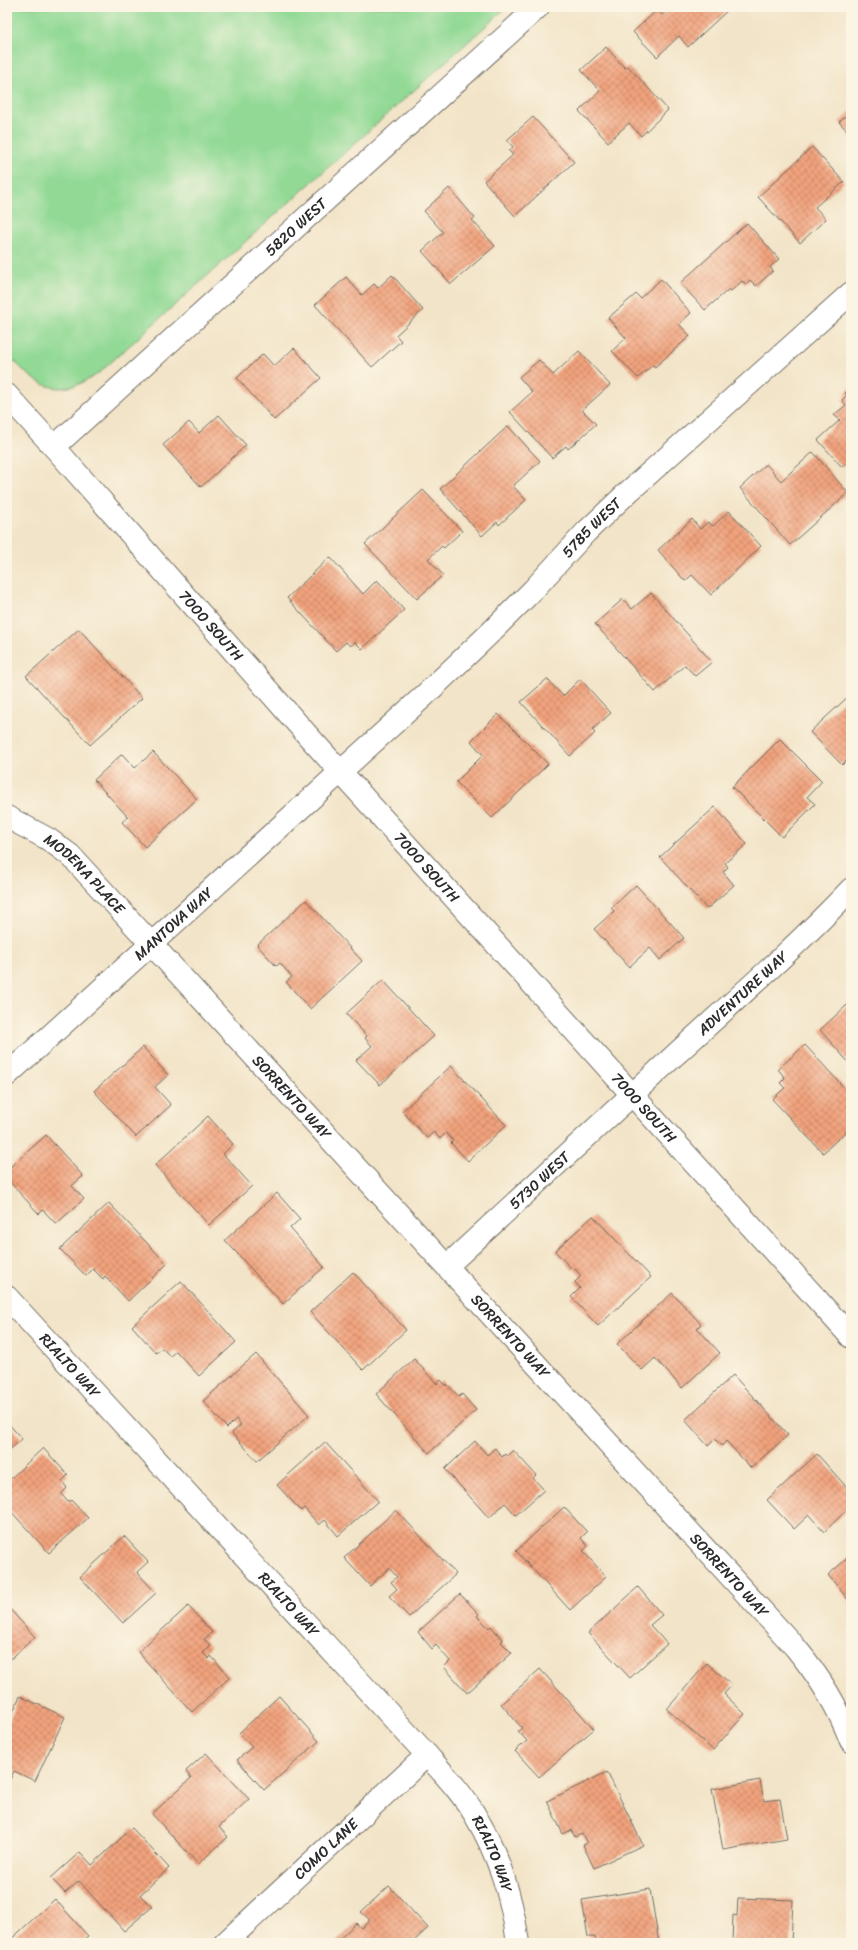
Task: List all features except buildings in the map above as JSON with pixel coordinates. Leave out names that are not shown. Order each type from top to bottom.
[{"type":"street","name":"5820 WEST","points":[[54,447],[538,7]]},
{"type":"street","name":"5785 WEST","points":[[341,773],[489,634],[533,590],[586,532],[626,494],[851,293]]},
{"type":"street","name":"7000 SOUTH","points":[[7,395],[341,773],[851,1337]]},
{"type":"street","name":"MANTOVA WAY","points":[[7,1075],[341,773]]},
{"type":"street","name":"MODENA PLACE","points":[[7,817],[48,839],[70,856],[152,944]]},
{"type":"street","name":"ADVENTURE WAY","points":[[633,1096],[808,934],[851,889]]},
{"type":"street","name":"SORRENTO WAY","points":[[152,944],[795,1647],[814,1671],[831,1697],[851,1741]]},
{"type":"street","name":"5730 WEST","points":[[447,1266],[633,1096]]},
{"type":"street","name":"RIALTO WAY","points":[[7,1297],[427,1755],[463,1798],[475,1815],[488,1841],[510,1894],[518,1943]]},
{"type":"street","name":"COMO LANE","points":[[225,1943],[427,1755]]},
{"type":"green space","points":[[7,7],[507,7],[99,373],[85,382],[60,388],[38,382],[18,365],[7,353]]}]
